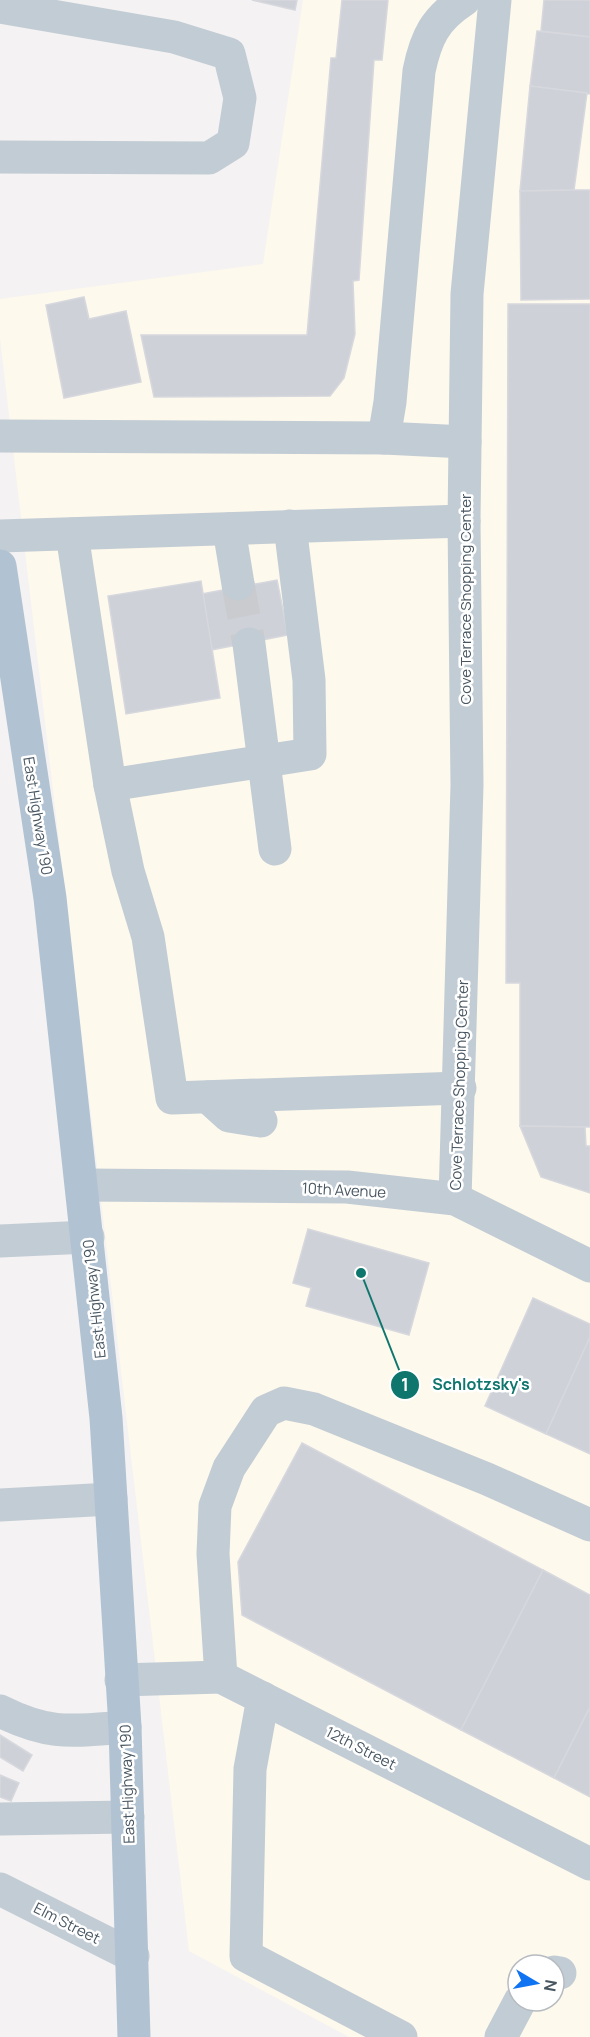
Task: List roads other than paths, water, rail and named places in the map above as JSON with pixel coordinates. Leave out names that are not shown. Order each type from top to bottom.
[{"type":"main road","name":"East Highway 190","points":[[0,566],[50,897],[88,1237],[111,1499],[125,1727],[134,2037]]},
{"type":"street","points":[[384,438],[390,402],[420,71],[425,42],[448,11],[464,0]]},
{"type":"street","name":"Cove Terrace Shopping Center","points":[[455,1199],[467,784],[464,521],[467,294],[495,0]]},
{"type":"street","points":[[0,7],[174,37],[230,54],[240,98],[233,143],[208,158],[0,157]]},
{"type":"street","points":[[0,436],[384,438],[465,442]]},
{"type":"street","points":[[0,536],[464,521]]},
{"type":"street","points":[[110,784],[310,754],[309,680],[290,526]]},
{"type":"street","points":[[229,528],[238,584]]},
{"type":"street","points":[[72,534],[110,784],[128,871],[148,936],[172,1098],[460,1088]]},
{"type":"street","points":[[249,644],[275,849]]},
{"type":"street","points":[[208,1097],[230,1116],[269,1122],[310,1093]]},
{"type":"street","name":"10th Avenue","points":[[82,1185],[347,1187],[455,1199],[590,1266]]},
{"type":"street","points":[[0,1241],[88,1237]]},
{"type":"street","points":[[221,1677],[213,1554],[215,1506],[229,1468],[266,1411],[284,1403],[314,1409],[487,1479],[590,1525]]},
{"type":"street","points":[[0,1505],[111,1499]]},
{"type":"street","name":"12th Street","points":[[121,1680],[221,1677],[590,1864]]},
{"type":"street","points":[[263,1698],[250,1769],[246,1956],[401,2037]]},
{"type":"street","points":[[0,1711],[23,1722],[52,1731],[125,1727]]},
{"type":"street","points":[[0,1819],[128,1818]]},
{"type":"street","name":"Elm Street","points":[[0,1889],[133,1956]]},
{"type":"street","points":[[501,2037],[514,2013]]},
{"type":"tunnel","points":[[238,584],[249,644]]},
{"type":"place","name":"Schlotzsky's","points":[[361,1273]]}]
